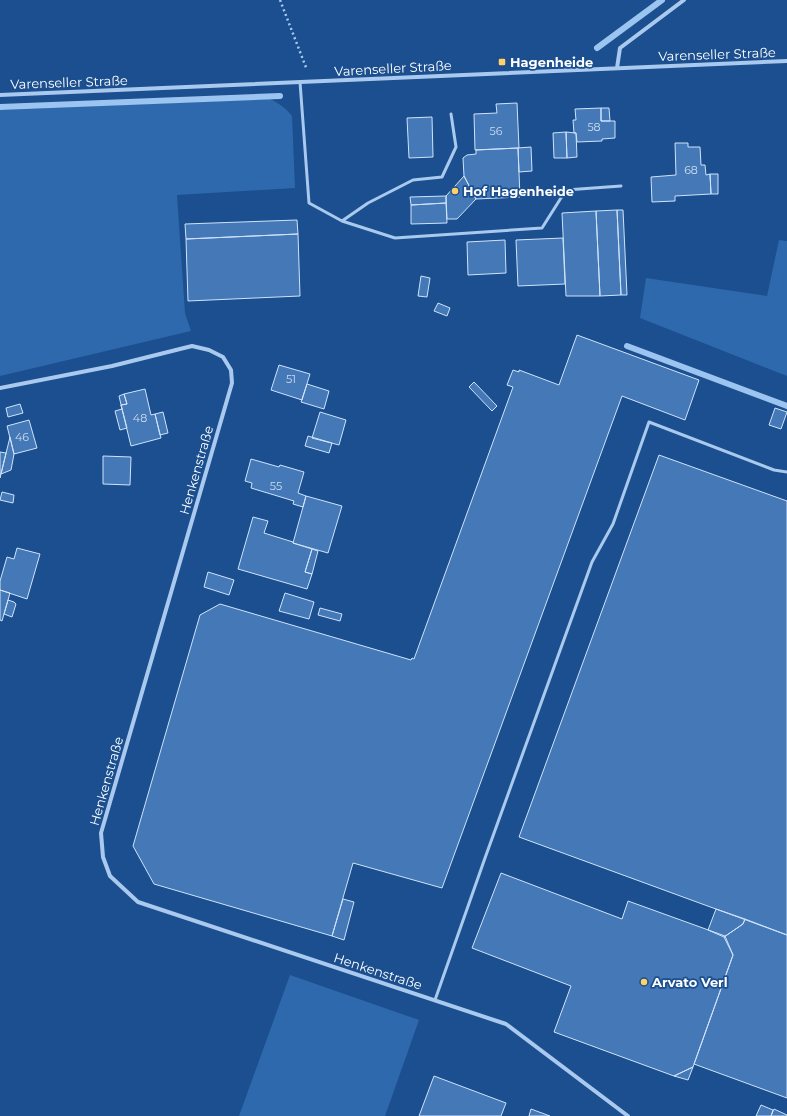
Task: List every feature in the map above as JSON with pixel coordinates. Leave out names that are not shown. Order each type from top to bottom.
[{"type":"street","points":[[617,68],[620,48],[684,0]]},
{"type":"street","name":"Varenseller Straße","points":[[0,95],[787,61]]},
{"type":"street","name":"Henkenstraße","points":[[0,388],[112,366],[192,346],[209,350],[222,357],[231,370],[232,383],[101,833],[103,857],[110,876],[138,902],[506,1024],[628,1116]]},
{"type":"lane","points":[[300,82],[309,203],[342,221],[395,238],[542,228],[566,190],[621,186]]},
{"type":"lane","points":[[342,221],[368,203],[413,180],[442,177],[456,147],[451,114]]},
{"type":"lane","points":[[435,1000],[592,562],[613,524],[649,422],[774,470],[787,472]]},
{"type":"path","points":[[280,0],[312,82]]},
{"type":"shaded area","points":[[270,99],[282,106],[292,116],[295,188],[177,195],[185,313],[191,331],[0,376],[0,110]]},
{"type":"shaded area","points":[[779,240],[787,241],[787,376],[640,318],[646,278],[767,296]]},
{"type":"shaded area","points":[[290,975],[419,1020],[385,1116],[239,1116]]},
{"type":"building","points":[[517,103],[519,148],[475,150],[474,114],[497,113],[496,104]]},
{"type":"building","points":[[601,108],[601,121],[615,121],[615,138],[602,139],[602,141],[577,142],[576,133],[574,133],[573,120],[576,120],[575,109]]},
{"type":"building","points":[[601,108],[609,108],[610,121],[601,121]]},
{"type":"building","points":[[432,117],[433,157],[409,158],[407,118]]},
{"type":"building","points":[[566,132],[567,158],[554,158],[553,133]]},
{"type":"building","points":[[566,132],[576,133],[577,157],[567,158]]},
{"type":"building","points":[[675,143],[688,143],[688,147],[700,147],[701,165],[705,165],[706,175],[710,174],[711,194],[675,196],[675,201],[652,202],[651,177],[676,175]]},
{"type":"building","points":[[531,147],[532,171],[519,172],[518,148]]},
{"type":"building","points":[[518,148],[520,197],[476,199],[464,176],[463,158],[467,155],[476,154],[476,150]]},
{"type":"building","points":[[710,174],[718,174],[718,194],[711,194]]},
{"type":"building","points":[[464,176],[476,199],[457,219],[447,219],[446,196]]},
{"type":"building","points":[[446,196],[446,203],[411,205],[410,197]]},
{"type":"building","points":[[446,203],[447,223],[411,224],[411,205]]},
{"type":"building","points":[[617,210],[623,210],[627,295],[621,295]]},
{"type":"building","points":[[617,210],[621,295],[600,296],[596,211]]},
{"type":"building","points":[[596,211],[600,296],[566,296],[562,213]]},
{"type":"building","points":[[297,220],[298,234],[186,239],[185,224]]},
{"type":"building","points":[[298,234],[300,296],[188,301],[186,239]]},
{"type":"building","points":[[563,238],[565,284],[518,286],[516,240]]},
{"type":"building","points":[[505,240],[506,273],[468,275],[467,242]]},
{"type":"building","points":[[421,276],[430,278],[427,297],[418,296]]},
{"type":"building","points":[[438,303],[450,308],[447,316],[434,311]]},
{"type":"building","points":[[577,335],[699,380],[685,420],[622,396],[442,888],[353,863],[332,936],[154,884],[133,846],[200,615],[220,604],[411,660],[412,658],[414,659],[513,387],[507,385],[513,370],[519,372],[519,370],[559,385]]},
{"type":"building","points":[[279,365],[310,374],[302,400],[271,390]]},
{"type":"building","points":[[474,382],[497,406],[492,411],[469,387]]},
{"type":"building","points":[[307,384],[329,391],[324,409],[301,402]]},
{"type":"building","points":[[145,389],[151,415],[155,414],[161,438],[131,446],[121,405],[127,404],[124,394]]},
{"type":"building","points":[[124,394],[127,404],[121,405],[119,396]]},
{"type":"building","points":[[20,404],[23,413],[8,417],[6,408]]},
{"type":"building","points":[[122,408],[127,428],[120,430],[115,411]]},
{"type":"building","points":[[775,408],[787,412],[781,429],[769,425]]},
{"type":"building","points":[[163,412],[168,433],[160,435],[155,414]]},
{"type":"building","points":[[320,412],[346,420],[339,445],[312,438]]},
{"type":"building","points":[[29,420],[37,448],[14,454],[7,426]]},
{"type":"building","points":[[308,436],[332,443],[329,453],[305,446]]},
{"type":"building","points":[[10,437],[14,454],[11,470],[1,474]]},
{"type":"building","points":[[0,452],[6,453],[0,478]]},
{"type":"building","points":[[659,455],[787,501],[787,935],[519,837]]},
{"type":"building","points":[[103,456],[131,457],[130,485],[103,484]]},
{"type":"building","points":[[251,459],[304,472],[298,493],[306,496],[303,507],[293,504],[294,501],[251,488],[252,483],[245,481]]},
{"type":"building","points":[[2,492],[14,495],[13,503],[0,500]]},
{"type":"building","points":[[306,496],[342,506],[328,553],[293,543]]},
{"type":"building","points":[[253,517],[268,521],[264,533],[312,549],[305,572],[312,574],[307,589],[238,569]]},
{"type":"building","points":[[17,548],[40,554],[27,599],[0,590],[0,581],[7,557],[14,559]]},
{"type":"building","points":[[312,549],[318,551],[312,574],[305,572]]},
{"type":"building","points":[[208,572],[234,580],[229,595],[204,587]]},
{"type":"building","points":[[0,590],[10,593],[2,621],[0,620]]},
{"type":"building","points":[[285,593],[314,602],[309,619],[279,611]]},
{"type":"building","points":[[8,600],[16,604],[12,617],[4,614]]},
{"type":"building","points":[[320,608],[342,614],[340,621],[318,615]]},
{"type":"building","points":[[501,873],[622,919],[628,901],[725,936],[733,955],[693,1067],[674,1076],[554,1032],[571,986],[472,948]]},
{"type":"building","points":[[343,899],[354,902],[344,940],[332,936]]},
{"type":"building","points":[[716,909],[745,919],[743,924],[724,937],[708,930]]},
{"type":"building","points":[[745,919],[787,935],[787,1098],[694,1064],[733,955],[724,937],[743,924]]},
{"type":"building","points":[[693,1067],[688,1080],[674,1076]]},
{"type":"building","points":[[434,1076],[506,1103],[501,1116],[419,1116]]},
{"type":"building","points":[[761,1105],[773,1110],[771,1116],[756,1116]]},
{"type":"building","points":[[531,1109],[550,1116],[529,1116]]},
{"type":"building","points":[[774,1109],[787,1115],[787,1116],[771,1116]]},
{"type":"waterway","points":[[597,48],[662,0]]},
{"type":"waterway","points":[[0,107],[280,96]]},
{"type":"waterway","points":[[627,346],[787,406]]},
{"type":"place","name":"Hagenheide","points":[[502,62]]},
{"type":"place","name":"Hof Hagenheide","points":[[455,191]]},
{"type":"place","name":"Arvato Verl","points":[[644,982]]}]
